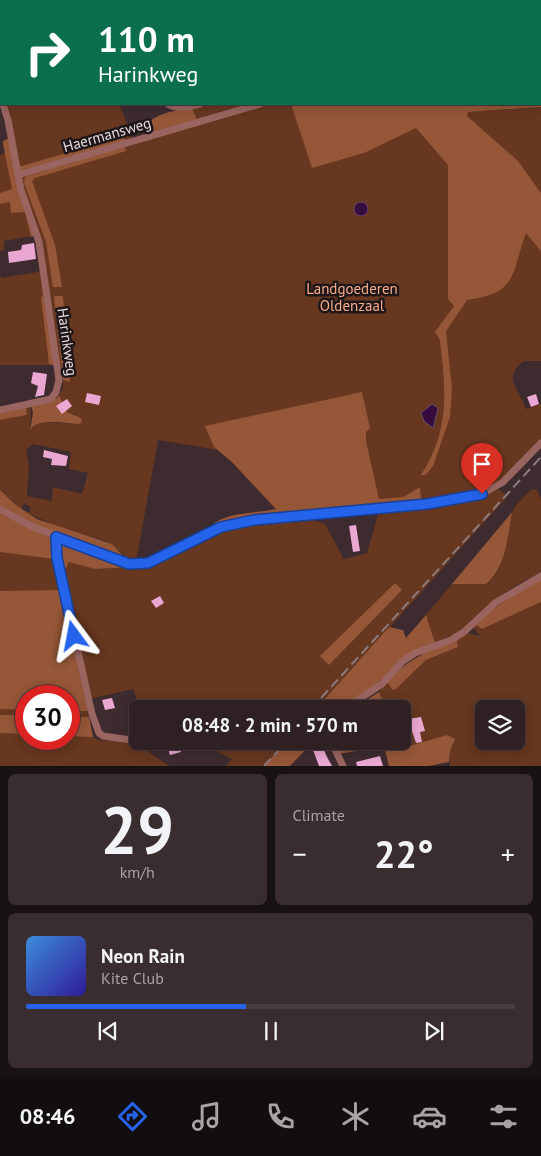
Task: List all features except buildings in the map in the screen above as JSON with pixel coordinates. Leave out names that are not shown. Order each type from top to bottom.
[{"type":"street","points":[[2,105],[18,175]]},
{"type":"street","points":[[170,105],[186,107],[195,105]]},
{"type":"street","name":"Haermansweg","points":[[18,175],[257,105]]},
{"type":"street","name":"Harinkweg","points":[[0,410],[44,402],[54,396],[59,386],[38,242],[18,175]]},
{"type":"street","points":[[0,509],[30,526],[129,564],[148,563],[221,527],[254,520],[427,504],[482,494],[503,482],[541,444]]},
{"type":"street","points":[[56,537],[57,558],[92,714],[98,733],[103,736],[129,740]]},
{"type":"street","points":[[358,700],[382,684],[404,661],[419,651],[451,640],[464,632],[495,603],[541,576]]},
{"type":"street","points":[[335,750],[343,766]]},
{"type":"green space","points":[[6,105],[119,105],[133,139],[126,141],[124,136],[18,167]]},
{"type":"green space","points":[[202,105],[247,105],[197,120],[192,108]]},
{"type":"green space","name":"Landgoederen Oldenzaal","points":[[264,105],[408,105],[472,120],[467,116],[467,112],[541,107],[541,193],[530,178],[541,219],[541,361],[524,361],[517,367],[513,379],[526,409],[541,404],[541,440],[509,476],[491,488],[471,494],[400,504],[280,514],[232,462],[218,450],[158,440],[136,562],[128,561],[123,554],[106,541],[56,526],[26,512],[30,512],[30,507],[24,503],[21,509],[0,490],[0,420],[27,415],[26,406],[31,405],[30,428],[42,422],[79,424],[75,415],[67,412],[59,395],[63,388],[62,365],[0,365],[0,273],[1,278],[44,271],[37,235],[4,241],[4,250],[0,251],[0,155],[5,153],[16,178]],"holes":[[[33,444],[71,452],[69,469],[88,473],[82,494],[53,487],[52,501],[27,496],[29,466],[26,450]]]},
{"type":"green space","points":[[499,489],[507,497],[324,700],[137,700],[133,689],[90,699],[60,566],[72,562],[95,569],[149,566],[211,535],[235,526],[307,518],[325,524],[344,559],[367,553],[379,511],[475,498]],"holes":[[[390,588],[329,664],[321,656]]]},
{"type":"green space","points":[[532,489],[537,490],[541,500],[541,572],[515,586],[494,601],[461,631],[435,643],[426,615],[452,584],[486,584],[494,576],[503,559],[513,510]]},
{"type":"green space","points":[[0,513],[52,540],[58,581],[93,737],[98,740],[129,742],[129,750],[146,750],[169,766],[0,766]]},
{"type":"green space","points":[[541,602],[541,766],[450,766],[450,751],[455,739],[447,735],[411,745],[411,700],[382,700],[379,692],[387,682],[396,689],[426,660],[458,647],[457,640],[467,633],[480,636],[473,627],[476,625],[482,629]]},
{"type":"green space","points":[[218,750],[278,750],[264,766],[226,766],[232,759],[218,752]]},
{"type":"shaded area","points":[[291,105],[541,105],[541,107],[468,112],[467,116],[518,161],[541,193],[541,251],[526,233],[514,270],[505,286],[484,297],[467,300],[446,331],[452,389],[450,417],[433,466],[426,475],[421,475],[437,442],[444,410],[444,376],[440,340],[435,332],[454,306],[448,299],[448,165],[416,128],[364,153],[312,168]]},
{"type":"shaded area","points":[[192,108],[197,120],[145,135],[146,128],[155,118],[162,114]]},
{"type":"shaded area","points":[[124,136],[126,141],[20,171],[18,167]]},
{"type":"shaded area","points":[[9,138],[34,236],[31,237],[25,212],[11,213],[10,202],[0,204],[0,193],[12,189],[3,144],[3,141]]},
{"type":"shaded area","points":[[124,146],[126,151],[35,178],[32,181],[55,245],[62,287],[53,287],[46,242],[24,183],[25,177]]},
{"type":"shaded area","points":[[358,202],[364,202],[368,209],[364,216],[358,216],[354,212],[354,206]]},
{"type":"shaded area","points":[[43,294],[55,365],[49,364],[41,298]]},
{"type":"shaded area","points":[[54,296],[63,296],[70,382],[63,380]]},
{"type":"shaded area","points":[[362,392],[370,428],[366,432],[366,441],[379,499],[403,497],[420,487],[421,501],[209,529],[215,523],[230,516],[276,509],[232,462],[214,447],[205,426]]},
{"type":"shaded area","points":[[59,395],[67,412],[81,418],[82,422],[79,424],[45,422],[34,426],[30,430],[33,413],[31,405],[57,398]]},
{"type":"shaded area","points":[[432,404],[438,408],[433,428],[424,421],[421,413]]},
{"type":"shaded area","points":[[26,406],[27,415],[0,420],[0,412]]},
{"type":"shaded area","points":[[0,490],[16,505],[37,519],[112,544],[128,561],[44,529],[0,507]]},
{"type":"shaded area","points":[[0,512],[51,538],[54,559],[0,552]]},
{"type":"shaded area","points":[[512,512],[505,551],[493,577],[486,584],[452,584]]},
{"type":"shaded area","points":[[59,541],[115,563],[132,567],[95,569],[69,562],[66,568],[60,566]]},
{"type":"shaded area","points":[[541,578],[541,602],[482,629],[476,625],[488,612]]},
{"type":"shaded area","points":[[395,583],[402,590],[329,665],[320,656]]},
{"type":"shaded area","points":[[61,590],[88,711],[80,711],[80,685],[15,685],[15,710],[0,709],[0,591]]},
{"type":"shaded area","points":[[426,615],[435,643],[422,647],[356,700],[324,700],[389,627],[403,630],[406,638]]},
{"type":"shaded area","points":[[457,640],[458,647],[426,660],[396,689],[393,690],[387,682],[419,656]]},
{"type":"shaded area","points":[[379,692],[382,700],[366,700]]},
{"type":"shaded area","points":[[0,715],[15,715],[15,734],[0,733]]},
{"type":"shaded area","points":[[80,717],[89,717],[93,737],[80,736]]},
{"type":"shaded area","points":[[447,735],[455,739],[450,751],[449,762],[429,766],[389,766],[385,750],[411,750],[411,745]]},
{"type":"shaded area","points":[[278,750],[305,750],[290,766],[264,766]]},
{"type":"shaded area","points":[[337,750],[362,750],[339,754]]},
{"type":"railway","points":[[319,700],[541,457]]},
{"type":"railway","points":[[264,766],[279,750]]},
{"type":"route","points":[[74,636],[57,558],[56,537],[129,564],[148,563],[221,527],[254,520],[364,512],[427,504],[482,494]]}]
